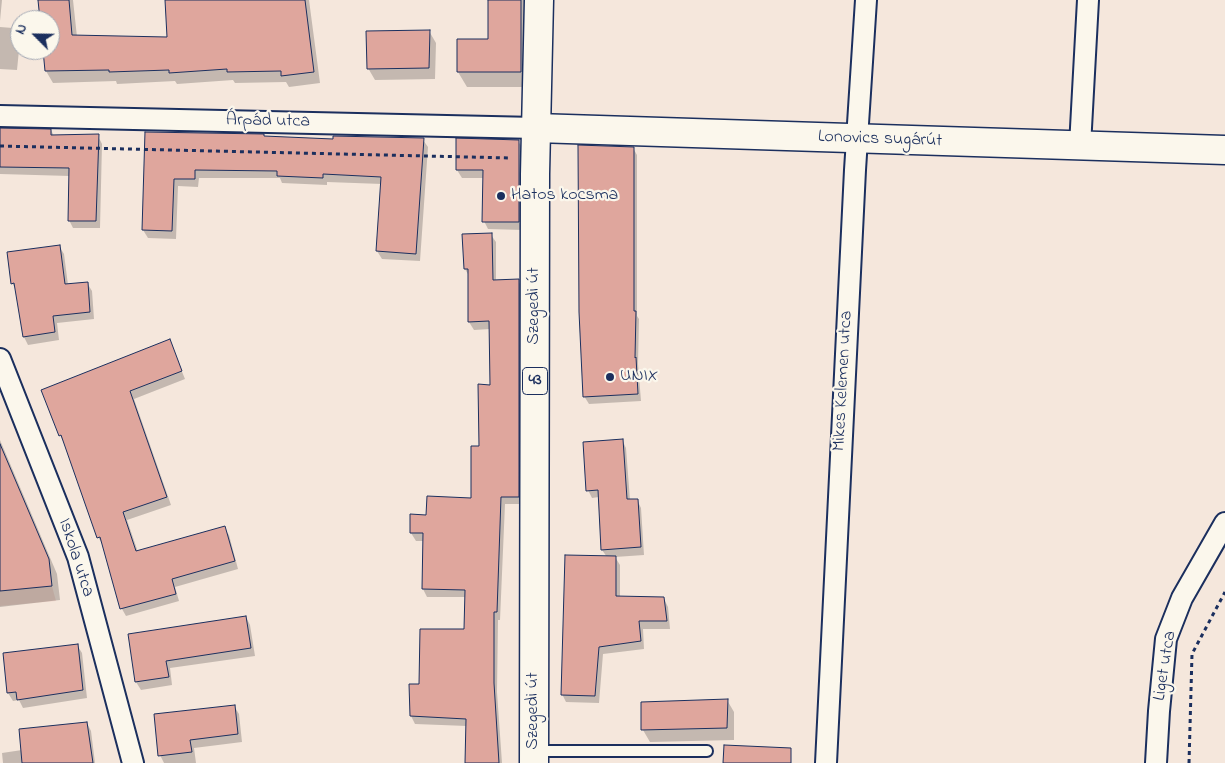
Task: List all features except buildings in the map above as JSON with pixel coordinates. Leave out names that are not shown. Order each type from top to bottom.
[{"type":"main road","name":"Szegedi út","points":[[534,757],[536,128],[539,0]]},
{"type":"main road","name":"Lonovics sugárút","points":[[536,128],[1225,150]]},
{"type":"street","name":"Mikes Kelemen utca","points":[[826,763],[857,139],[866,0]]},
{"type":"street","points":[[1080,146],[1088,0]]},
{"type":"street","name":"Árpád utca","points":[[0,116],[536,128]]},
{"type":"street","name":"Iskola utca","points":[[0,359],[78,557],[133,763]]},
{"type":"street","name":"Liget utca","points":[[1156,763],[1166,638],[1182,598],[1225,523]]},
{"type":"lane","points":[[534,757],[707,751]]},
{"type":"path","points":[[0,146],[513,158]]},
{"type":"path","points":[[1189,763],[1192,654],[1225,592]]},
{"type":"shaded area","points":[[0,444],[49,559],[56,601],[0,606]]},
{"type":"place","name":"Hatos kocsma","points":[[501,196]]},
{"type":"place","name":"UNIX","points":[[610,377]]}]
